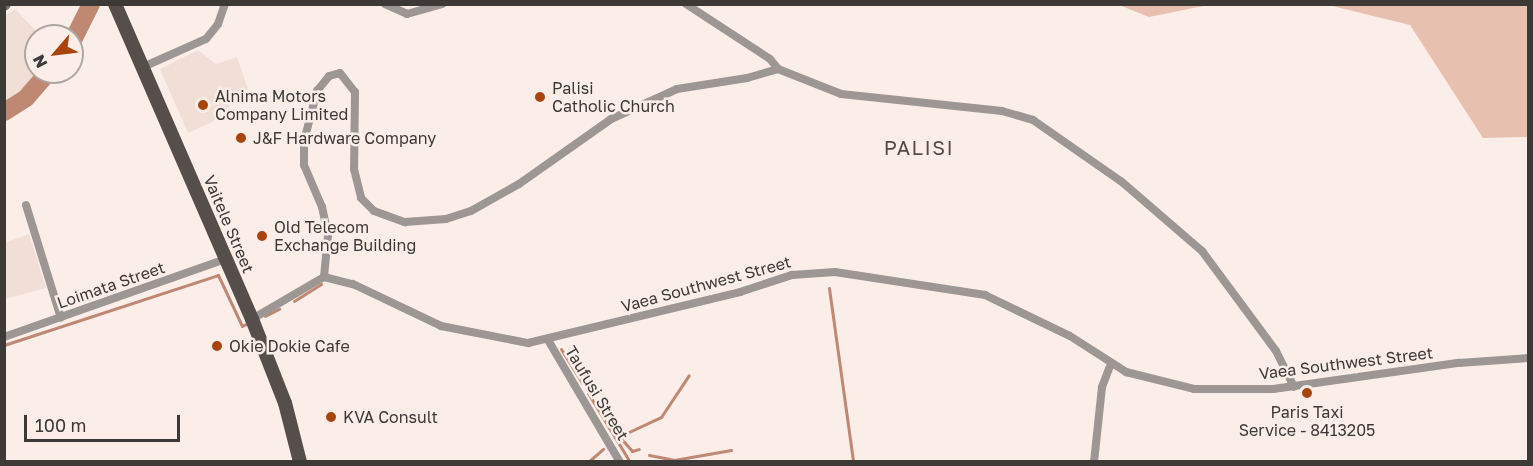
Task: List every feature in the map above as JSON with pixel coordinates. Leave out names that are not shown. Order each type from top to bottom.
[{"type":"main road","name":"Vaitele Street","points":[[116,6],[252,319],[285,403],[300,462]]},
{"type":"street","points":[[143,67],[206,39],[218,24],[225,4]]},
{"type":"street","points":[[385,4],[407,14],[443,4]]},
{"type":"street","points":[[686,4],[770,59],[778,69],[841,94],[1002,111],[1033,120],[1122,182],[1202,251],[1276,351],[1294,387]]},
{"type":"street","points":[[252,319],[324,277],[328,235],[322,207],[304,165],[304,141],[317,91],[329,76],[340,73],[355,92],[354,169],[361,198],[374,211],[405,222],[446,219],[471,211],[519,183],[611,119],[667,93],[778,69]]},
{"type":"street","points":[[26,204],[61,318]]},
{"type":"street","name":"Loimata Street","points":[[4,337],[226,259]]},
{"type":"street","name":"Vaea Southwest Street","points":[[324,277],[353,284],[441,326],[510,341],[548,340],[740,292],[792,274],[835,272],[985,296],[1032,316],[1126,372],[1194,388],[1294,387],[1459,363],[1528,358]]},
{"type":"street","name":"Taufusi Street","points":[[548,340],[620,462]]},
{"type":"street","points":[[1094,462],[1102,387],[1112,364]]},
{"type":"shaded area","points":[[1120,4],[1208,5],[1149,17]]},
{"type":"shaded area","points":[[1328,5],[1528,5],[1528,137],[1483,138],[1410,25]]},
{"type":"shaded area","points":[[15,9],[29,24],[24,24],[24,84],[28,84],[6,101],[5,16]]},
{"type":"shaded area","name":"Alnima Motors Company Limited","points":[[198,50],[216,64],[237,57],[248,89],[212,122],[188,133],[160,69]]},
{"type":"shaded area","points":[[29,234],[46,288],[5,299],[5,243]]},
{"type":"waterway","points":[[81,24],[91,4]]},
{"type":"waterway","points":[[4,112],[26,98],[38,84]]},
{"type":"waterway","points":[[4,345],[218,275],[242,326],[250,322]]},
{"type":"waterway","points":[[294,301],[321,284]]},
{"type":"waterway","points":[[829,288],[853,462]]},
{"type":"waterway","points":[[265,316],[279,309]]},
{"type":"waterway","points":[[561,349],[582,383]]},
{"type":"waterway","points":[[616,438],[661,417],[689,375]]},
{"type":"waterway","points":[[588,393],[630,462]]},
{"type":"waterway","points":[[619,436],[632,451],[639,449]]},
{"type":"waterway","points":[[588,462],[603,449]]},
{"type":"waterway","points":[[649,455],[674,460],[731,450]]},
{"type":"place","name":"Palisi Catholic Church","points":[[540,97]]},
{"type":"place","name":"Alnima Motors Company Limited","points":[[203,105]]},
{"type":"place","name":"J&F Hardware Company","points":[[241,138]]},
{"type":"place","name":"Old Telecom Exchange Building","points":[[262,236]]},
{"type":"place","name":"Okie Dokie Cafe","points":[[217,346]]},
{"type":"place","name":"Paris Taxi Service - 8413205","points":[[1307,393]]},
{"type":"place","name":"KVA Consult","points":[[331,417]]},
{"type":"district","name":"PALISI","points":[[919,147]]}]
